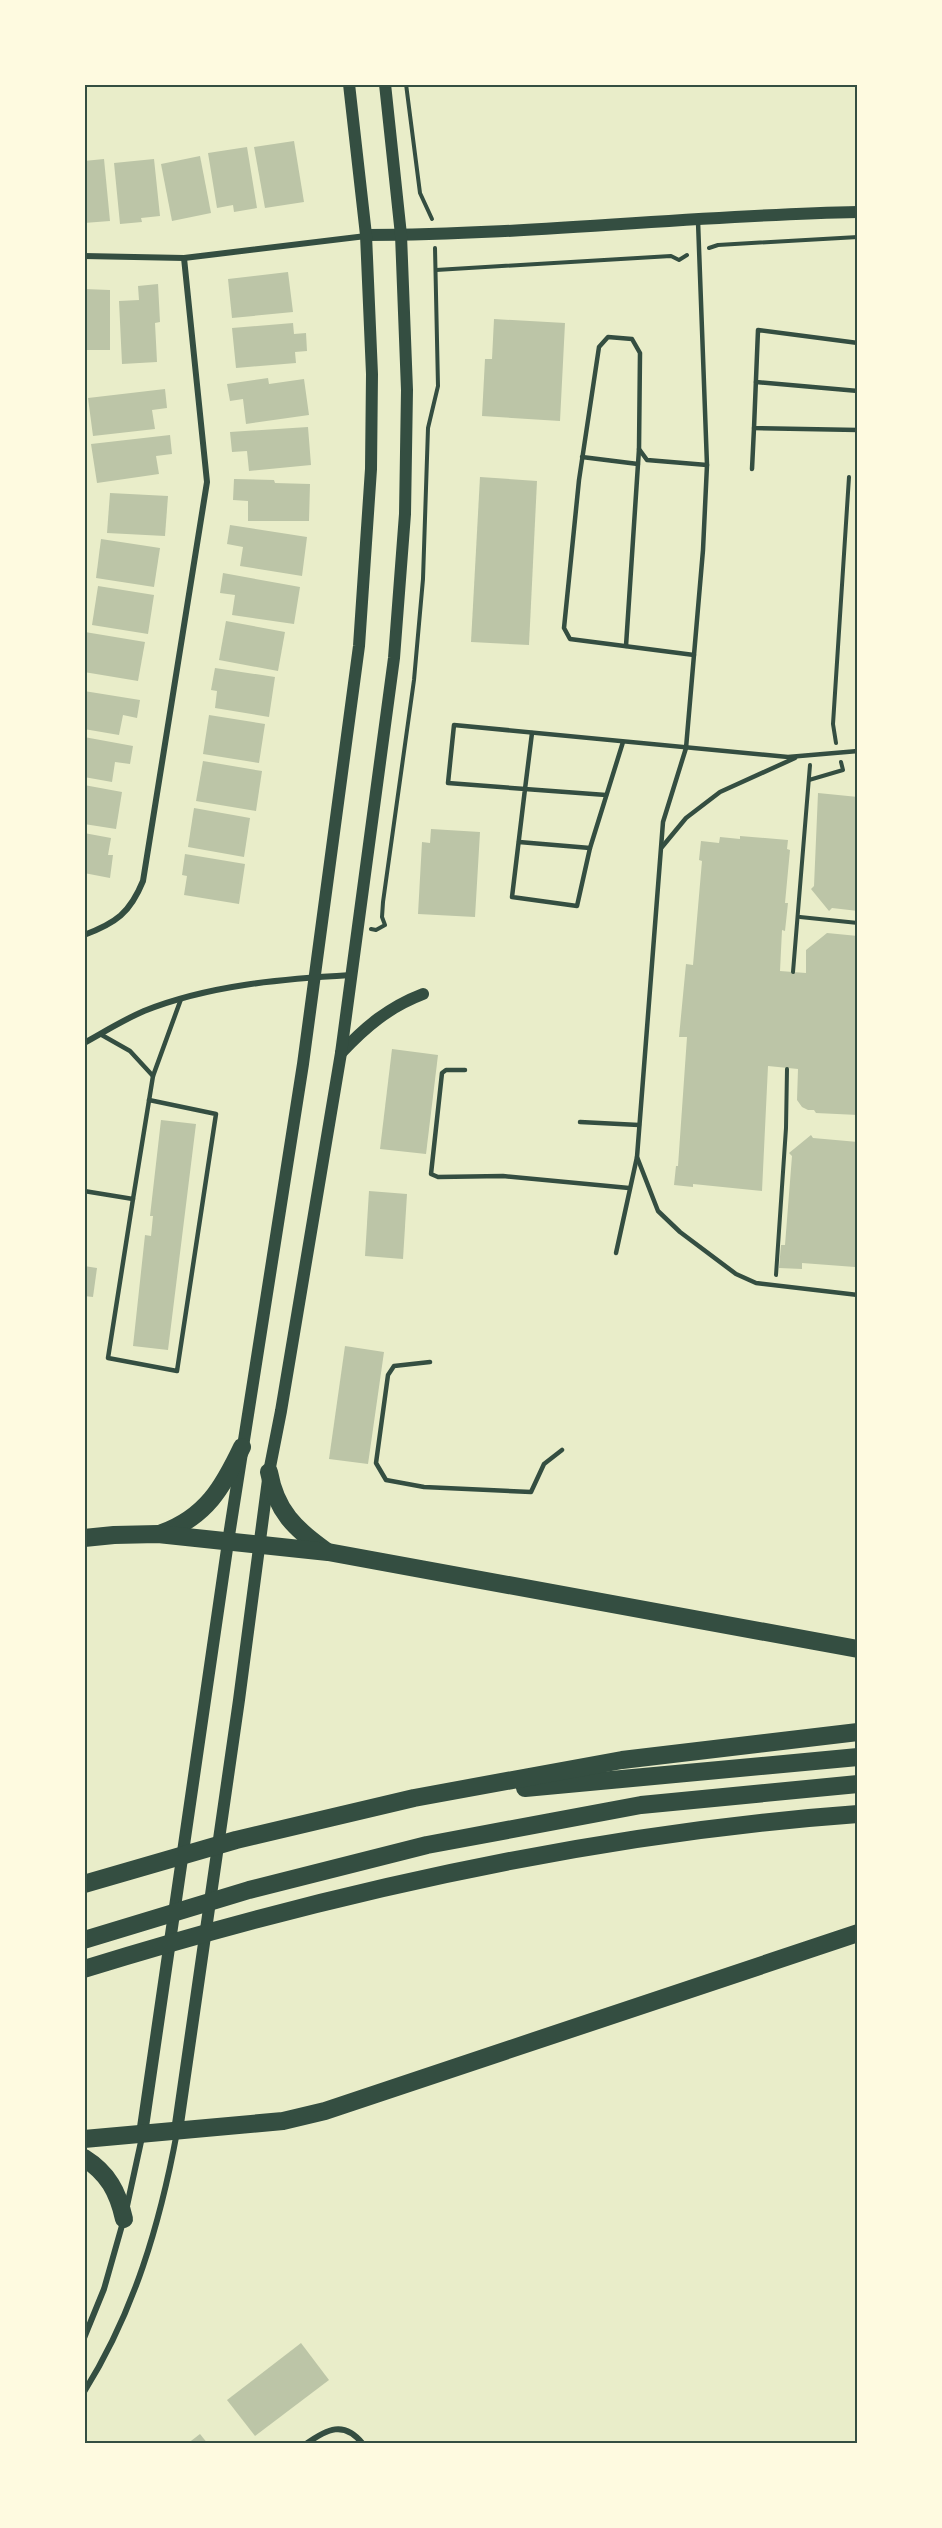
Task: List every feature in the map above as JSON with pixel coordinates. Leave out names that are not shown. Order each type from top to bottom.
[{"type":"highway","points":[[158,1534],[179,1527],[202,1510],[228,1476],[242,1447]]},
{"type":"highway","points":[[268,1472],[272,1490],[287,1516],[297,1528],[327,1552]]},
{"type":"highway","points":[[84,1538],[158,1534],[327,1552],[858,1649]]},
{"type":"highway","points":[[84,1884],[236,1840],[414,1798],[622,1760],[858,1732]]},
{"type":"highway","points":[[414,1798],[858,1757]]},
{"type":"highway","points":[[84,1940],[249,1890],[427,1845],[641,1805],[858,1784]]},
{"type":"highway","points":[[84,1969],[285,1911],[482,1865],[721,1828],[858,1814]]},
{"type":"highway","points":[[84,2139],[283,2121],[325,2110],[858,1933]]},
{"type":"highway","points":[[84,2158],[102,2170],[113,2185],[120,2202],[123,2219]]},
{"type":"main road","points":[[142,2134],[242,1447],[315,977],[352,705],[366,558],[371,469],[372,386],[366,236],[349,84]]},
{"type":"main road","points":[[177,2131],[227,1783],[268,1472],[283,1399],[341,1053],[386,728],[400,592],[408,390],[401,235],[385,84]]},
{"type":"main road","points":[[366,236],[454,234],[779,213],[858,212]]},
{"type":"main road","points":[[341,1053],[376,1018],[395,1006],[423,994]]},
{"type":"street","points":[[84,256],[184,258],[366,236]]},
{"type":"street","points":[[84,935],[108,926],[134,903],[143,881],[207,482],[184,258]]},
{"type":"street","points":[[84,1043],[144,1011],[181,999],[235,987],[352,975]]},
{"type":"street","points":[[84,2392],[119,2328],[144,2268],[166,2190],[177,2131]]},
{"type":"street","points":[[84,2338],[104,2289],[142,2134]]},
{"type":"street","points":[[306,2444],[324,2431],[335,2428],[346,2430],[358,2437],[363,2444]]},
{"type":"lane","points":[[616,1252],[637,1157],[663,822],[686,748],[703,550],[707,465],[698,220]]},
{"type":"lane","points":[[752,470],[758,330],[858,343]]},
{"type":"lane","points":[[626,646],[639,448],[640,353],[632,339],[608,337],[599,347],[582,458],[564,628],[570,639],[694,655]]},
{"type":"lane","points":[[756,382],[858,391]]},
{"type":"lane","points":[[754,428],[858,430]]},
{"type":"lane","points":[[639,448],[647,460],[707,465]]},
{"type":"lane","points":[[582,458],[638,464]]},
{"type":"lane","points":[[606,795],[448,783],[454,725],[788,757],[858,751]]},
{"type":"lane","points":[[532,733],[512,897],[577,906],[590,848],[623,742]]},
{"type":"lane","points":[[662,847],[686,818],[720,792],[801,756]]},
{"type":"lane","points":[[519,842],[590,848]]},
{"type":"lane","points":[[149,1100],[216,1114],[177,1371],[108,1358],[133,1199],[149,1100],[153,1076],[181,999]]},
{"type":"lane","points":[[100,1034],[130,1051],[153,1076]]},
{"type":"lane","points":[[465,1071],[446,1070],[442,1073],[430,1174],[438,1177],[503,1176],[629,1188]]},
{"type":"lane","points":[[580,1122],[639,1125]]},
{"type":"lane","points":[[637,1157],[658,1211],[680,1232],[735,1274],[756,1283],[858,1294]]},
{"type":"lane","points":[[84,1191],[133,1199]]},
{"type":"lane","points":[[430,1362],[394,1365],[388,1375],[376,1463],[386,1480],[424,1488],[531,1492],[544,1464],[562,1450]]},
{"type":"path","points":[[436,270],[671,256],[679,260],[718,245],[858,237]]},
{"type":"path","points":[[809,780],[843,770],[833,724],[849,477]]},
{"type":"path","points":[[794,972],[800,917],[810,755]]},
{"type":"path","points":[[800,917],[858,923]]},
{"type":"path","points":[[775,1286],[786,1128],[787,1069]]},
{"type":"building","points":[[294,141],[304,202],[265,208],[254,147]]},
{"type":"building","points":[[247,147],[257,208],[234,212],[233,205],[217,208],[208,153]]},
{"type":"building","points":[[200,156],[211,213],[172,221],[161,164]]},
{"type":"building","points":[[104,159],[110,221],[84,223],[84,161]]},
{"type":"building","points":[[154,159],[160,216],[141,218],[142,222],[120,224],[114,163]]},
{"type":"building","points":[[288,272],[293,312],[232,318],[228,279]]},
{"type":"building","points":[[158,284],[160,322],[155,323],[157,362],[122,364],[119,301],[139,300],[138,286]]},
{"type":"building","points":[[84,289],[110,290],[110,350],[84,350]]},
{"type":"building","points":[[494,319],[565,323],[560,421],[482,416],[485,359],[492,359]]},
{"type":"building","points":[[293,323],[294,334],[306,333],[307,351],[295,352],[296,363],[236,368],[232,328]]},
{"type":"building","points":[[268,378],[269,384],[304,379],[309,415],[246,424],[243,399],[230,401],[227,384]]},
{"type":"building","points":[[165,389],[167,408],[152,410],[155,429],[93,436],[88,398]]},
{"type":"building","points":[[308,427],[311,465],[249,471],[247,451],[232,452],[230,432]]},
{"type":"building","points":[[170,435],[172,454],[156,456],[159,474],[97,483],[91,444]]},
{"type":"building","points":[[480,477],[537,481],[529,645],[471,642]]},
{"type":"building","points":[[234,479],[310,484],[309,521],[248,521],[248,501],[233,500]]},
{"type":"building","points":[[110,493],[168,496],[165,536],[107,533]]},
{"type":"building","points":[[230,525],[307,537],[302,576],[240,566],[243,547],[227,544]]},
{"type":"building","points":[[101,539],[160,548],[154,587],[96,578]]},
{"type":"building","points":[[223,573],[300,587],[294,624],[232,615],[235,595],[220,593]]},
{"type":"building","points":[[98,586],[154,595],[148,634],[92,625]]},
{"type":"building","points":[[226,621],[285,632],[278,671],[219,660]]},
{"type":"building","points":[[85,632],[145,642],[138,681],[84,672]]},
{"type":"building","points":[[215,668],[275,677],[269,717],[215,708],[217,691],[211,690]]},
{"type":"building","points":[[84,691],[140,700],[137,718],[123,715],[119,735],[84,729]]},
{"type":"building","points":[[209,715],[265,724],[259,763],[203,754]]},
{"type":"building","points":[[84,737],[133,746],[130,764],[115,762],[112,782],[84,777]]},
{"type":"building","points":[[203,761],[262,771],[256,811],[196,801]]},
{"type":"building","points":[[84,785],[122,792],[116,829],[84,824]]},
{"type":"building","points":[[818,793],[858,797],[858,911],[832,908],[829,911],[811,889],[814,886]]},
{"type":"building","points":[[194,808],[250,818],[244,857],[188,847]]},
{"type":"building","points":[[431,829],[480,832],[475,917],[418,914],[422,842],[430,843]]},
{"type":"building","points":[[84,833],[111,838],[108,855],[113,855],[110,878],[84,873]]},
{"type":"building","points":[[740,836],[788,840],[787,849],[790,850],[785,903],[788,903],[785,931],[782,930],[780,971],[806,973],[806,950],[827,933],[858,936],[858,1115],[816,1113],[814,1110],[802,1107],[797,1100],[798,1069],[768,1066],[762,1191],[693,1184],[693,1187],[674,1185],[676,1166],[678,1166],[687,1037],[679,1037],[686,964],[693,965],[702,861],[699,860],[701,841],[719,843],[720,837],[740,839]]},
{"type":"building","points":[[185,854],[245,864],[239,904],[184,895],[187,876],[182,875]]},
{"type":"building","points":[[392,1049],[438,1055],[426,1154],[380,1149]]},
{"type":"building","points":[[161,1120],[196,1124],[168,1350],[133,1346],[145,1235],[151,1236],[153,1216],[150,1216]]},
{"type":"building","points":[[811,1135],[813,1138],[858,1142],[858,1228],[855,1267],[802,1263],[802,1269],[779,1268],[781,1245],[785,1245],[792,1156],[789,1153]]},
{"type":"building","points":[[369,1191],[407,1194],[403,1259],[365,1256]]},
{"type":"building","points":[[84,1266],[97,1268],[93,1297],[84,1296]]},
{"type":"building","points":[[345,1346],[384,1352],[368,1464],[329,1459]]},
{"type":"building","points":[[301,2343],[329,2380],[255,2436],[227,2400]]},
{"type":"building","points":[[200,2434],[208,2444],[187,2444]]}]
